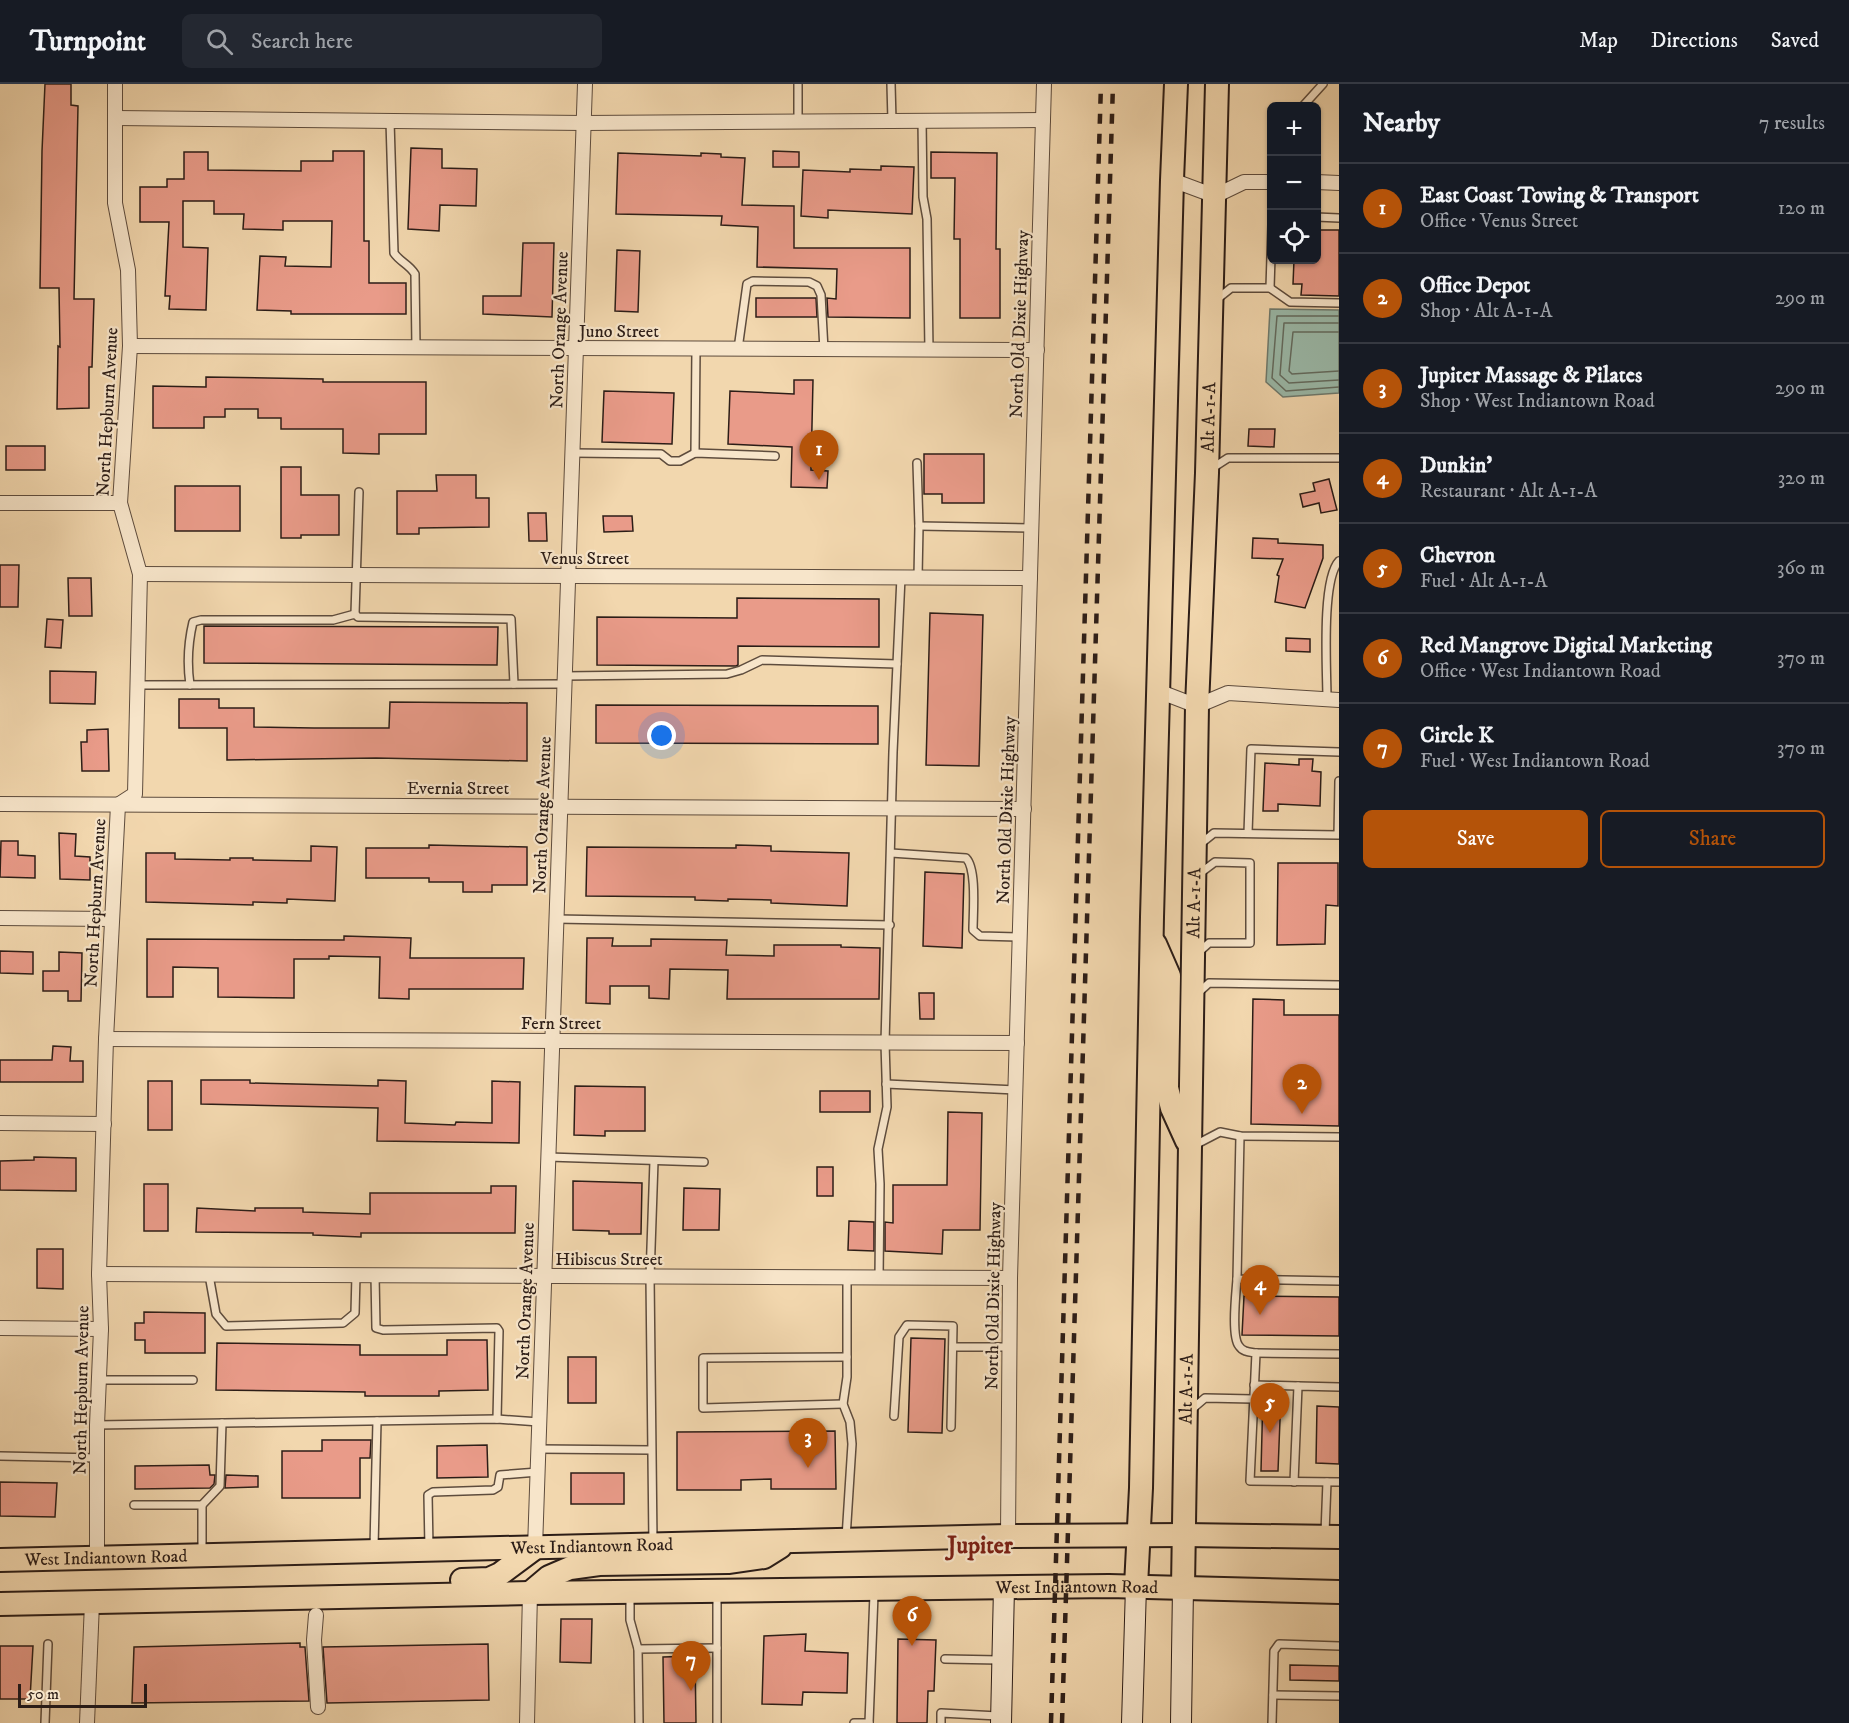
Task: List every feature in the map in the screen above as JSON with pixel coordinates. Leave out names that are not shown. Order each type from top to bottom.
[{"type":"main road","points":[[1132,1723],[1141,1464],[1158,691],[1176,84]]},
{"type":"main road","name":"Alt A-1-A","points":[[1181,1723],[1197,706],[1207,473],[1217,84]]},
{"type":"main road","points":[[1152,938],[1169,976],[1167,1088],[1172,1108],[1190,1148]]},
{"type":"main road","name":"West Indiantown Road","points":[[0,1560],[1008,1536],[1184,1534],[1332,1537]]},
{"type":"main road","points":[[530,1593],[549,1577],[570,1568],[599,1564],[728,1562],[764,1557],[789,1542]]},
{"type":"main road","points":[[216,1600],[253,1589],[358,1582],[489,1579],[500,1574],[535,1548]]},
{"type":"main road","name":"West Indiantown Road","points":[[0,1604],[530,1593],[1004,1587],[1136,1586],[1339,1592]]},
{"type":"main road","points":[[1001,1720],[1004,1587]]},
{"type":"street","name":"North Hepburn Avenue","points":[[97,1558],[97,1425],[101,1329],[99,1274],[111,920],[118,805],[135,794],[140,574],[120,503],[130,346],[128,270],[115,203],[115,84]]},
{"type":"street","name":"North Orange Avenue","points":[[535,1548],[585,84]]},
{"type":"street","name":"North Old Dixie Highway","points":[[1008,1536],[1010,1278],[1044,84]]},
{"type":"street","points":[[116,118],[584,123],[1043,120]]},
{"type":"street","points":[[1172,180],[1215,196],[1244,182],[1267,182]]},
{"type":"street","points":[[1321,182],[1339,183]]},
{"type":"street","name":"Juno Street","points":[[130,346],[1037,351]]},
{"type":"street","points":[[0,503],[120,503]]},
{"type":"street","name":"Venus Street","points":[[140,574],[1030,578]]},
{"type":"street","points":[[1158,691],[1197,706],[1228,693],[1333,700]]},
{"type":"street","name":"Evernia Street","points":[[0,804],[1024,809]]},
{"type":"street","points":[[0,918],[111,920]]},
{"type":"street","name":"Fern Street","points":[[106,1039],[1017,1043]]},
{"type":"street","points":[[0,1123],[104,1124]]},
{"type":"street","name":"Hibiscus Street","points":[[99,1274],[1010,1278]]},
{"type":"street","points":[[0,1328],[101,1329]]},
{"type":"street","points":[[527,1723],[530,1593]]},
{"type":"street","points":[[87,1723],[92,1603]]},
{"type":"street","points":[[316,1615],[314,1640],[318,1707]]},
{"type":"lane","points":[[798,84],[798,122]]},
{"type":"lane","points":[[891,84],[892,121]]},
{"type":"lane","points":[[1307,102],[1323,84]]},
{"type":"lane","points":[[922,120],[923,197],[927,219],[929,350]]},
{"type":"lane","points":[[390,121],[394,252],[398,259],[410,265],[416,274],[416,348]]},
{"type":"lane","points":[[1321,217],[1339,218]]},
{"type":"lane","points":[[1270,288],[1271,264]]},
{"type":"lane","points":[[738,349],[744,294],[747,284],[753,281],[809,282],[817,286],[821,295],[824,350]]},
{"type":"lane","points":[[1212,303],[1231,288],[1270,288],[1290,302],[1339,303]]},
{"type":"lane","points":[[695,453],[696,349]]},
{"type":"lane","points":[[573,453],[661,454],[670,461],[680,461],[695,453],[775,456]]},
{"type":"lane","points":[[1207,473],[1228,458],[1339,458]]},
{"type":"lane","points":[[917,463],[918,577]]},
{"type":"lane","points":[[356,614],[359,492]]},
{"type":"lane","points":[[919,526],[1032,528]]},
{"type":"lane","points":[[1333,700],[1328,586],[1334,567],[1339,561]]},
{"type":"lane","points":[[879,1278],[878,1149],[887,1107],[885,1043],[890,925],[891,808],[901,577]]},
{"type":"lane","points":[[190,685],[189,640],[193,622],[201,620],[333,620],[356,614],[358,617],[511,619],[514,684]]},
{"type":"lane","points":[[137,685],[514,684],[727,674],[762,660],[897,664]]},
{"type":"lane","points":[[1248,833],[1251,749],[1339,752]]},
{"type":"lane","points":[[1195,848],[1214,833],[1338,835],[1339,781]]},
{"type":"lane","points":[[891,853],[966,858],[972,871],[973,930],[975,933],[980,936],[1020,937]]},
{"type":"lane","points":[[1193,958],[1209,943],[1250,943],[1250,863],[1215,862],[1194,877]]},
{"type":"lane","points":[[556,920],[890,925]]},
{"type":"lane","points":[[1192,998],[1209,983],[1339,985]]},
{"type":"lane","points":[[886,1084],[1016,1090]]},
{"type":"lane","points":[[1190,1148],[1220,1132],[1240,1136],[1339,1137]]},
{"type":"lane","points":[[1240,1136],[1235,1334],[1237,1345],[1245,1352],[1256,1353],[1339,1354]]},
{"type":"lane","points":[[548,1157],[704,1162]]},
{"type":"lane","points":[[653,1545],[650,1277],[654,1161]]},
{"type":"lane","points":[[209,1275],[216,1314],[226,1326],[343,1323],[355,1313],[356,1275]]},
{"type":"lane","points":[[375,1275],[376,1328],[383,1330],[493,1328],[499,1331],[497,1419]]},
{"type":"lane","points":[[846,1540],[852,1444],[850,1422],[843,1404],[847,1377],[847,1278]]},
{"type":"lane","points":[[1236,1279],[1339,1281]]},
{"type":"lane","points":[[894,1416],[899,1337],[907,1325],[953,1326],[951,1427]]},
{"type":"lane","points":[[953,1347],[1010,1347]]},
{"type":"lane","points":[[1256,1353],[1250,1481],[1339,1482]]},
{"type":"lane","points":[[843,1404],[703,1408],[703,1358],[847,1357]]},
{"type":"lane","points":[[99,1380],[193,1380]]},
{"type":"lane","points":[[1254,1385],[1339,1387]]},
{"type":"lane","points":[[1294,1482],[1298,1386]]},
{"type":"lane","points":[[1186,1414],[1205,1398],[1253,1399]]},
{"type":"lane","points":[[97,1425],[497,1419],[539,1422]]},
{"type":"lane","points":[[374,1552],[377,1421]]},
{"type":"lane","points":[[202,1556],[202,1506],[220,1486],[222,1423]]},
{"type":"lane","points":[[538,1449],[651,1450]]},
{"type":"lane","points":[[0,1456],[97,1458]]},
{"type":"lane","points":[[429,1551],[428,1495],[433,1492],[493,1490],[498,1487],[500,1475],[538,1472]]},
{"type":"lane","points":[[1327,1482],[1332,1537]]},
{"type":"lane","points":[[134,1505],[202,1506]]},
{"type":"lane","points":[[854,1723],[869,1723],[874,1589]]},
{"type":"lane","points":[[717,1590],[717,1723]]},
{"type":"lane","points":[[630,1592],[630,1620],[638,1649],[639,1723]]},
{"type":"lane","points":[[45,1723],[48,1644]]},
{"type":"lane","points":[[1272,1723],[1274,1651],[1279,1644],[1339,1646]]},
{"type":"lane","points":[[638,1649],[717,1648]]},
{"type":"lane","points":[[945,1659],[1002,1660]]},
{"type":"lane","points":[[1273,1695],[1339,1696]]},
{"type":"lane","points":[[941,1723],[941,1713],[1001,1720]]},
{"type":"water","points":[[1270,309],[1339,310],[1339,393],[1283,397],[1266,382]]},
{"type":"building","points":[[45,84],[71,84],[71,105],[78,106],[74,299],[94,299],[92,367],[89,367],[89,408],[57,409],[58,346],[60,347],[59,288],[40,288]]},
{"type":"building","points":[[411,148],[442,149],[442,168],[477,169],[476,206],[440,205],[439,231],[408,229]]},
{"type":"building","points":[[333,151],[364,151],[364,241],[369,241],[369,283],[406,283],[406,314],[291,314],[291,311],[257,310],[260,256],[286,257],[285,266],[331,267],[332,221],[283,221],[283,230],[243,229],[244,214],[214,214],[214,201],[183,201],[183,247],[208,248],[206,310],[169,309],[170,296],[165,296],[169,222],[140,222],[140,187],[167,187],[167,179],[184,179],[184,152],[208,152],[208,170],[301,171],[301,161],[333,161]]},
{"type":"building","points":[[773,151],[799,152],[799,167],[773,167]]},
{"type":"building","points":[[931,152],[997,153],[996,249],[1000,249],[1000,318],[960,318],[960,239],[954,239],[955,178],[931,178]]},
{"type":"building","points":[[618,153],[701,156],[701,153],[745,158],[742,205],[794,206],[794,248],[910,248],[910,318],[828,317],[827,298],[836,299],[837,269],[757,267],[758,227],[721,225],[722,216],[616,214]]},
{"type":"building","points":[[881,166],[914,167],[912,214],[828,210],[828,218],[801,216],[803,170],[850,172],[850,169],[881,170]]},
{"type":"building","points":[[1321,230],[1339,230],[1339,296],[1301,295],[1302,284],[1293,284],[1294,264],[1321,264]]},
{"type":"building","points":[[523,243],[554,243],[552,317],[483,314],[483,296],[521,296]]},
{"type":"building","points":[[617,250],[640,251],[638,312],[615,311]]},
{"type":"building","points":[[756,298],[816,298],[817,317],[756,317]]},
{"type":"building","points":[[206,377],[323,379],[323,382],[426,382],[426,434],[379,434],[379,454],[343,453],[343,429],[281,429],[281,418],[258,418],[258,409],[225,409],[225,417],[204,417],[204,428],[153,428],[153,386],[206,387]]},
{"type":"building","points":[[794,380],[813,380],[811,470],[828,471],[827,488],[791,487],[792,447],[728,444],[730,391],[794,394]]},
{"type":"building","points":[[604,391],[674,393],[672,444],[602,442]]},
{"type":"building","points":[[1249,429],[1275,429],[1274,447],[1248,446]]},
{"type":"building","points":[[6,446],[45,446],[45,470],[6,470]]},
{"type":"building","points":[[924,454],[984,454],[984,503],[942,503],[942,494],[924,494]]},
{"type":"building","points":[[281,467],[301,467],[301,495],[339,495],[339,535],[301,535],[301,538],[281,538]]},
{"type":"building","points":[[436,475],[476,475],[476,498],[489,498],[489,527],[419,528],[419,534],[397,534],[397,491],[437,491]]},
{"type":"building","points":[[1329,479],[1337,510],[1321,513],[1319,503],[1303,507],[1300,494],[1315,491],[1313,483]]},
{"type":"building","points":[[175,486],[240,486],[240,531],[175,531]]},
{"type":"building","points":[[528,513],[546,513],[547,541],[529,541]]},
{"type":"building","points":[[603,516],[632,516],[633,531],[604,532]]},
{"type":"building","points":[[1253,538],[1278,539],[1278,543],[1323,545],[1323,558],[1305,608],[1275,602],[1279,576],[1277,575],[1283,559],[1252,558]]},
{"type":"building","points":[[0,565],[19,565],[18,607],[0,607]]},
{"type":"building","points":[[68,578],[91,578],[92,616],[69,616]]},
{"type":"building","points":[[737,598],[879,599],[879,647],[738,646],[738,665],[736,666],[597,665],[597,617],[737,618]]},
{"type":"building","points":[[930,613],[983,615],[979,766],[926,765]]},
{"type":"building","points":[[47,619],[63,620],[61,648],[45,647]]},
{"type":"building","points":[[204,626],[498,627],[497,665],[204,663]]},
{"type":"building","points":[[1286,638],[1310,639],[1310,652],[1286,651]]},
{"type":"building","points":[[50,671],[96,672],[95,704],[50,703]]},
{"type":"building","points":[[179,699],[219,699],[219,708],[254,708],[254,727],[314,728],[389,728],[390,702],[527,703],[527,761],[376,758],[227,760],[227,728],[179,728]]},
{"type":"building","points":[[596,705],[878,706],[878,744],[596,743]]},
{"type":"building","points":[[108,729],[109,771],[82,771],[81,742],[87,742],[87,730]]},
{"type":"building","points":[[1299,759],[1313,759],[1312,771],[1321,772],[1320,806],[1278,804],[1278,811],[1263,811],[1265,763],[1299,765]]},
{"type":"building","points":[[59,833],[76,834],[75,856],[90,857],[90,880],[60,879]]},
{"type":"building","points":[[1,841],[18,841],[18,855],[35,856],[35,878],[0,877]]},
{"type":"building","points":[[429,845],[527,847],[527,885],[492,885],[492,892],[463,892],[463,882],[429,882],[429,878],[366,878],[366,848],[429,848]]},
{"type":"building","points":[[736,845],[771,846],[771,851],[849,853],[847,906],[771,903],[771,900],[695,900],[695,897],[586,896],[587,847],[736,848]]},
{"type":"building","points":[[311,846],[337,847],[335,901],[287,899],[287,903],[253,902],[253,905],[146,902],[146,853],[175,853],[175,859],[253,858],[253,860],[311,861]]},
{"type":"building","points":[[1278,863],[1338,863],[1338,906],[1326,905],[1325,944],[1277,945]]},
{"type":"building","points":[[925,872],[964,874],[962,948],[923,946]]},
{"type":"building","points":[[344,936],[411,938],[410,958],[524,958],[523,989],[409,989],[409,999],[379,998],[380,957],[329,956],[329,959],[294,959],[294,998],[218,997],[218,968],[173,967],[173,997],[147,997],[147,939],[344,940]]},
{"type":"building","points":[[587,938],[613,938],[612,946],[651,946],[651,939],[727,940],[726,955],[774,956],[774,945],[841,945],[841,947],[880,948],[879,999],[727,999],[728,970],[670,969],[669,999],[649,998],[649,986],[610,986],[610,1004],[586,1003]]},
{"type":"building","points":[[0,951],[33,952],[33,974],[0,973]]},
{"type":"building","points":[[59,952],[82,953],[81,1001],[68,1001],[68,991],[43,991],[43,971],[59,971]]},
{"type":"building","points":[[919,993],[934,993],[934,1019],[920,1019]]},
{"type":"building","points":[[1253,999],[1284,1000],[1284,1015],[1339,1015],[1339,1126],[1251,1124]]},
{"type":"building","points":[[53,1046],[71,1047],[70,1061],[83,1061],[83,1082],[0,1082],[0,1060],[52,1060]]},
{"type":"building","points":[[201,1080],[378,1086],[378,1080],[406,1081],[405,1123],[455,1125],[456,1122],[492,1123],[492,1081],[520,1082],[519,1143],[377,1141],[378,1108],[201,1104]]},
{"type":"building","points":[[148,1081],[172,1081],[172,1130],[148,1130]]},
{"type":"building","points":[[575,1086],[645,1087],[645,1131],[605,1131],[605,1136],[574,1135]]},
{"type":"building","points":[[820,1091],[870,1091],[870,1112],[820,1112]]},
{"type":"building","points":[[948,1112],[982,1113],[980,1230],[943,1230],[942,1254],[885,1251],[885,1222],[893,1223],[893,1185],[947,1185]]},
{"type":"building","points":[[34,1157],[76,1158],[76,1191],[0,1190],[0,1161],[34,1160]]},
{"type":"building","points":[[817,1167],[833,1167],[833,1196],[817,1196]]},
{"type":"building","points":[[573,1181],[642,1183],[641,1234],[609,1234],[609,1231],[573,1230]]},
{"type":"building","points":[[144,1184],[168,1184],[168,1231],[144,1231]]},
{"type":"building","points":[[491,1186],[516,1186],[515,1233],[361,1233],[361,1237],[313,1235],[313,1233],[196,1232],[197,1208],[255,1211],[255,1208],[303,1208],[303,1212],[370,1214],[370,1193],[491,1193]]},
{"type":"building","points":[[684,1188],[720,1189],[719,1230],[683,1230]]},
{"type":"building","points":[[849,1221],[874,1222],[874,1251],[848,1250]]},
{"type":"building","points":[[37,1249],[63,1249],[63,1289],[37,1288]]},
{"type":"building","points":[[1244,1296],[1339,1297],[1339,1336],[1242,1335]]},
{"type":"building","points":[[144,1312],[205,1313],[205,1353],[145,1353],[145,1340],[135,1340],[135,1323],[144,1323]]},
{"type":"building","points":[[911,1338],[945,1339],[942,1433],[908,1432]]},
{"type":"building","points":[[447,1340],[487,1340],[488,1390],[439,1391],[439,1396],[365,1396],[365,1392],[216,1390],[217,1343],[360,1345],[360,1355],[447,1355]]},
{"type":"building","points":[[568,1357],[596,1357],[596,1403],[568,1403]]},
{"type":"building","points":[[1263,1394],[1281,1394],[1278,1471],[1261,1471]]},
{"type":"building","points":[[1317,1406],[1339,1407],[1339,1464],[1316,1463]]},
{"type":"building","points":[[835,1431],[836,1489],[771,1489],[771,1479],[741,1480],[741,1490],[677,1490],[677,1432]]},
{"type":"building","points":[[322,1440],[371,1440],[370,1458],[360,1458],[360,1498],[282,1498],[282,1451],[322,1451]]},
{"type":"building","points":[[487,1445],[488,1477],[437,1478],[437,1446]]},
{"type":"building","points":[[209,1465],[210,1475],[215,1475],[214,1484],[210,1488],[135,1489],[135,1466]]},
{"type":"building","points":[[571,1473],[624,1473],[624,1504],[571,1504]]},
{"type":"building","points":[[226,1475],[258,1476],[258,1487],[225,1488]]},
{"type":"building","points":[[0,1482],[57,1483],[55,1517],[0,1516]]},
{"type":"building","points":[[561,1619],[592,1619],[591,1663],[560,1662]]},
{"type":"building","points":[[806,1634],[805,1651],[848,1653],[847,1693],[803,1692],[802,1705],[762,1704],[764,1636]]},
{"type":"building","points":[[898,1639],[936,1640],[934,1691],[928,1691],[927,1723],[897,1723]]},
{"type":"building","points":[[300,1643],[300,1647],[305,1647],[309,1701],[132,1703],[134,1647]]},
{"type":"building","points":[[488,1644],[489,1700],[327,1703],[323,1647]]},
{"type":"building","points":[[0,1646],[33,1646],[30,1699],[0,1699]]},
{"type":"building","points":[[695,1656],[696,1723],[664,1723],[663,1657]]},
{"type":"building","points":[[1290,1665],[1339,1666],[1339,1681],[1290,1680]]},
{"type":"railway","points":[[1051,1723],[1101,84]]},
{"type":"railway","points":[[1062,1723],[1113,84]]},
{"type":"place","name":"East Coast Towing & Transport","points":[[819,480]]},
{"type":"place","name":"Office Depot","points":[[1302,1114]]},
{"type":"place","name":"Dunkin'","points":[[1260,1315]]},
{"type":"place","name":"Chevron","points":[[1270,1433]]},
{"type":"place","name":"Jupiter Massage & Pilates","points":[[808,1468]]},
{"type":"place","name":"Red Mangrove Digital Marketing","points":[[912,1646]]},
{"type":"place","name":"Circle K","points":[[691,1691]]},
{"type":"district","name":"Jupiter","points":[[980,1545]]}]
